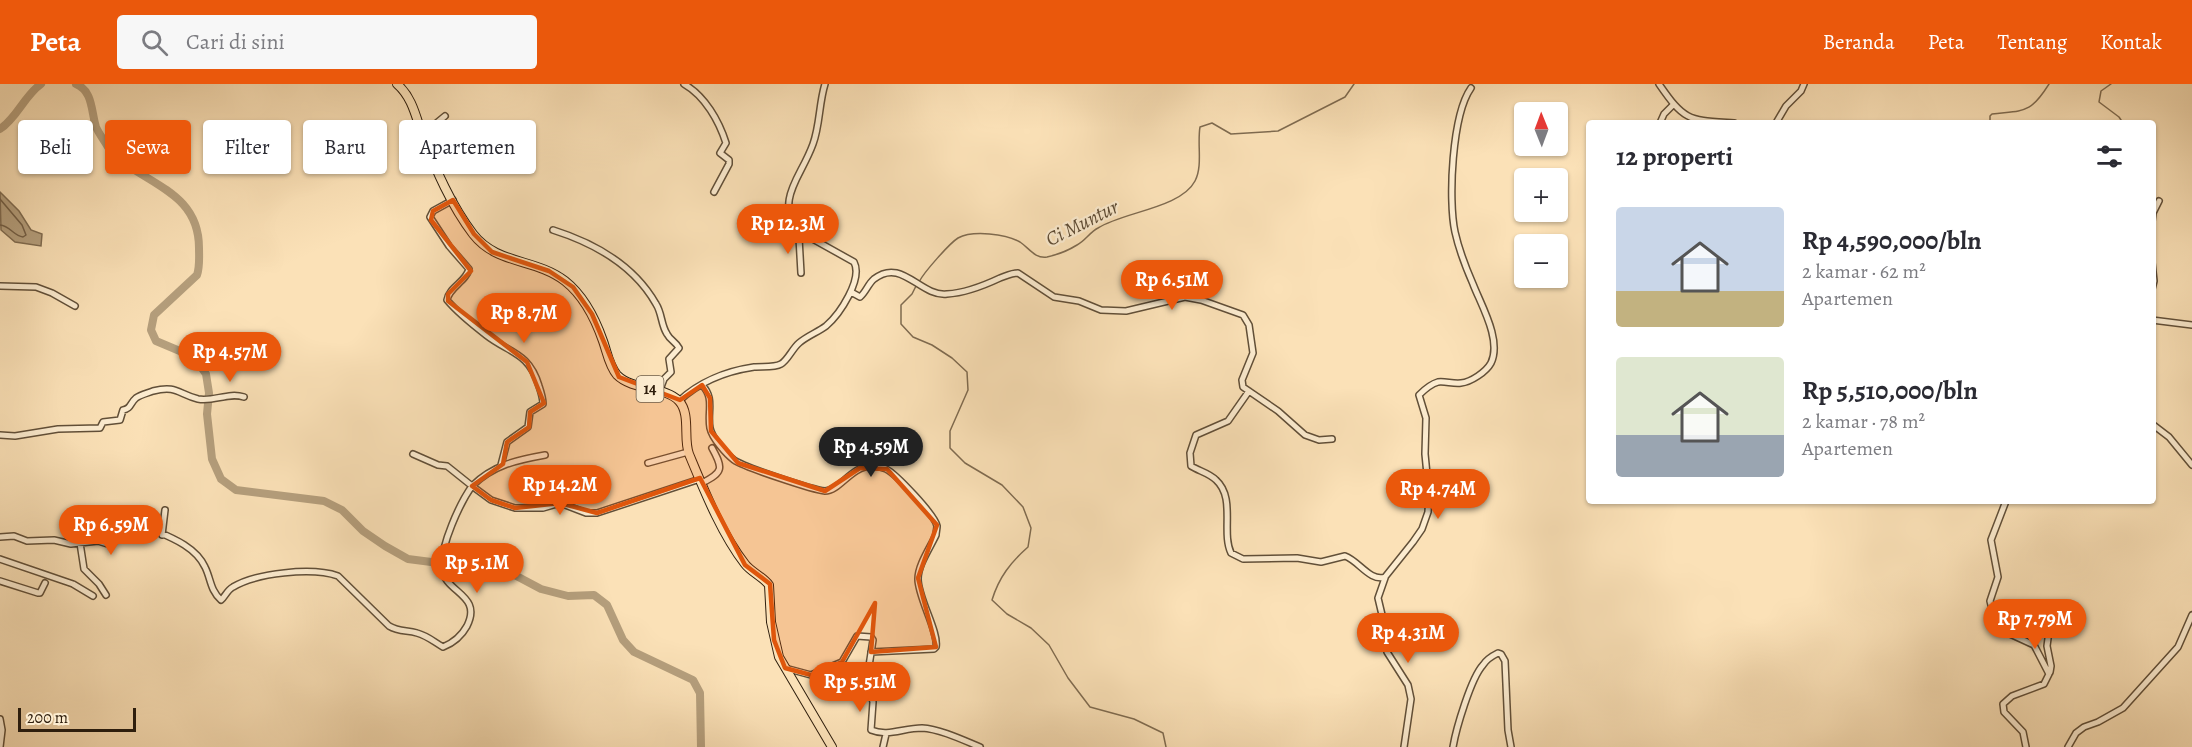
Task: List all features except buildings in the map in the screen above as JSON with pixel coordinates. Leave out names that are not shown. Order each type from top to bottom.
[{"type":"highway","name":"14","points":[[397,84],[410,101],[417,120]]},
{"type":"highway","name":"14","points":[[441,174],[453,200],[474,234],[492,252],[549,271],[573,287],[592,314],[614,372],[624,381],[669,395],[679,402],[684,413],[688,452],[711,505],[745,565],[769,585],[774,640],[785,669],[832,747]]},
{"type":"street","points":[[684,84],[700,97],[718,122],[726,143],[720,153],[729,160],[729,164],[714,192]]},
{"type":"street","points":[[801,273],[799,238],[792,223],[789,195],[814,143],[825,84]]},
{"type":"street","points":[[1659,84],[1681,113],[1689,117],[1712,120]]},
{"type":"street","points":[[1778,120],[1786,105],[1801,91],[1804,84]]},
{"type":"street","points":[[1404,747],[1411,699],[1408,685],[1386,649],[1378,598],[1385,577],[1418,536],[1428,512],[1426,418],[1419,395],[1438,382],[1461,383],[1478,376],[1490,363],[1493,353],[1490,322],[1464,260],[1453,220],[1453,174],[1457,126],[1465,98],[1471,88]]},
{"type":"street","points":[[1661,120],[1673,105]]},
{"type":"street","points":[[440,120],[445,116]]},
{"type":"street","points":[[453,200],[433,212],[430,217],[449,246],[469,269],[468,274],[448,294],[447,300],[487,336],[508,347],[527,362],[537,379],[543,400],[543,404],[530,412],[528,427],[507,442],[501,465]]},
{"type":"street","points":[[2156,208],[2159,201]]},
{"type":"street","points":[[553,230],[586,241],[617,261],[647,288],[659,308],[668,336],[679,348],[669,359],[671,372],[664,379],[659,392]]},
{"type":"street","points":[[679,402],[702,385],[735,371],[780,364],[797,345],[832,320],[851,292],[857,271],[854,262],[811,238],[799,238]]},
{"type":"street","points":[[851,292],[860,297],[874,279],[884,273],[902,273],[931,292],[944,295],[967,292],[983,284],[1018,273],[1054,297],[1079,301],[1101,310],[1126,311],[1185,297],[1201,300],[1243,315],[1248,319],[1253,353],[1242,383],[1249,392],[1278,411],[1305,435],[1319,440],[1332,439]]},
{"type":"street","points":[[0,286],[36,287],[52,292],[75,306]]},
{"type":"street","points":[[2156,320],[2192,325]]},
{"type":"street","points":[[702,385],[710,398],[711,432],[729,457],[738,463],[825,491],[860,468],[882,467],[899,479],[935,522],[936,535],[918,578],[937,641],[936,647],[871,651]]},
{"type":"street","points":[[0,435],[15,436],[58,429],[100,428],[103,422],[120,420],[122,411],[129,408],[136,398],[155,391],[175,389],[200,399],[231,395],[244,397]]},
{"type":"street","points":[[1249,392],[1228,421],[1196,435],[1189,457],[1191,465],[1214,478],[1221,486],[1226,502],[1228,543],[1231,553],[1243,559],[1297,558],[1321,562],[1345,556],[1373,576],[1379,579],[1385,577]]},
{"type":"street","points":[[2156,427],[2169,437],[2192,465]]},
{"type":"street","points":[[413,454],[438,465],[447,466],[491,500],[514,508],[543,508],[560,503],[586,513],[597,513],[715,476],[721,464],[712,448]]},
{"type":"street","points":[[648,463],[688,452]]},
{"type":"street","points":[[0,537],[14,536],[27,541],[54,540],[71,544],[97,541],[112,544],[118,537],[128,536],[146,527],[188,547],[199,556],[213,591],[221,600],[231,588],[243,582],[283,572],[329,573],[338,576],[389,626],[397,631],[421,634],[443,647],[462,634],[470,618],[471,610],[467,599],[450,584],[442,568],[462,500],[484,475],[501,465],[545,455]]},
{"type":"street","points":[[2005,504],[1991,540],[1998,577],[1990,598],[1992,609],[1997,628],[2034,645],[2049,674]]},
{"type":"street","points":[[162,535],[165,510]]},
{"type":"street","points":[[80,543],[84,569],[99,584],[106,596]]},
{"type":"street","points":[[0,559],[73,584],[93,596]]},
{"type":"street","points":[[0,581],[38,593],[45,583]]},
{"type":"street","points":[[2068,747],[2076,733],[2084,727],[2123,708],[2178,647],[2192,615]]},
{"type":"street","points":[[2026,747],[2023,732],[2004,712],[2002,704],[2012,696],[2044,684],[2049,674],[2051,666],[2046,646],[2049,631],[2032,624]]},
{"type":"street","points":[[785,669],[813,674],[842,662],[860,635],[872,638],[867,679],[873,702],[870,729],[886,734],[902,730],[925,729],[980,747]]},
{"type":"street","points":[[1453,747],[1464,708],[1479,671],[1484,663],[1498,653],[1505,661],[1508,730],[1511,747]]},
{"type":"street","points":[[0,719],[2,730],[0,747]]},
{"type":"street","points":[[883,747],[886,734]]},
{"type":"highlighted area","points":[[453,200],[474,234],[492,252],[549,271],[573,287],[592,314],[619,377],[680,400],[702,385],[710,398],[711,431],[738,463],[825,491],[860,468],[887,469],[937,525],[918,578],[936,647],[871,652],[875,603],[842,662],[811,675],[785,668],[774,640],[770,584],[745,565],[700,478],[597,513],[560,503],[515,508],[491,500],[472,486],[503,464],[507,442],[529,427],[530,412],[544,403],[527,362],[448,301],[448,294],[471,271],[431,220],[433,211]]},
{"type":"water","points":[[0,192],[19,211],[31,230],[42,234],[41,246],[15,242],[1,230]]},
{"type":"waterway","points":[[0,129],[41,84]]},
{"type":"waterway","points":[[76,84],[86,91],[96,127],[108,147],[134,170],[178,199],[189,212],[196,228],[199,248],[197,275],[154,315],[151,330],[156,341],[194,357],[206,374],[209,393],[207,414],[212,459],[221,479],[236,490],[324,501],[342,510],[363,531],[408,559],[509,572],[541,589],[568,596],[594,595],[607,605],[623,640],[634,652],[693,680],[700,693],[701,747]]},
{"type":"waterway","name":"Ci Muntur","points":[[919,282],[943,251],[958,238],[972,234],[989,234],[1014,239],[1036,255],[1043,257],[1066,250],[1109,222],[1165,204],[1188,190],[1195,181],[1199,169],[1200,127],[1212,123],[1231,134],[1278,131],[1345,97],[1354,84]]},
{"type":"waterway","points":[[1990,120],[1992,114],[2020,111],[2031,106],[2049,84]]},
{"type":"waterway","points":[[2111,84],[2101,91],[2099,102],[2121,120]]},
{"type":"waterway","name":"Ci Muntur","points":[[916,286],[912,294],[901,305],[901,324],[913,337],[932,345],[952,358],[967,372],[968,390],[950,431],[950,448],[965,463],[1002,485],[1023,507],[1031,528],[1028,547],[1006,571],[992,600],[1007,614],[1031,628],[1049,645],[1068,678],[1090,707],[1134,719],[1163,733],[1166,747]]}]
